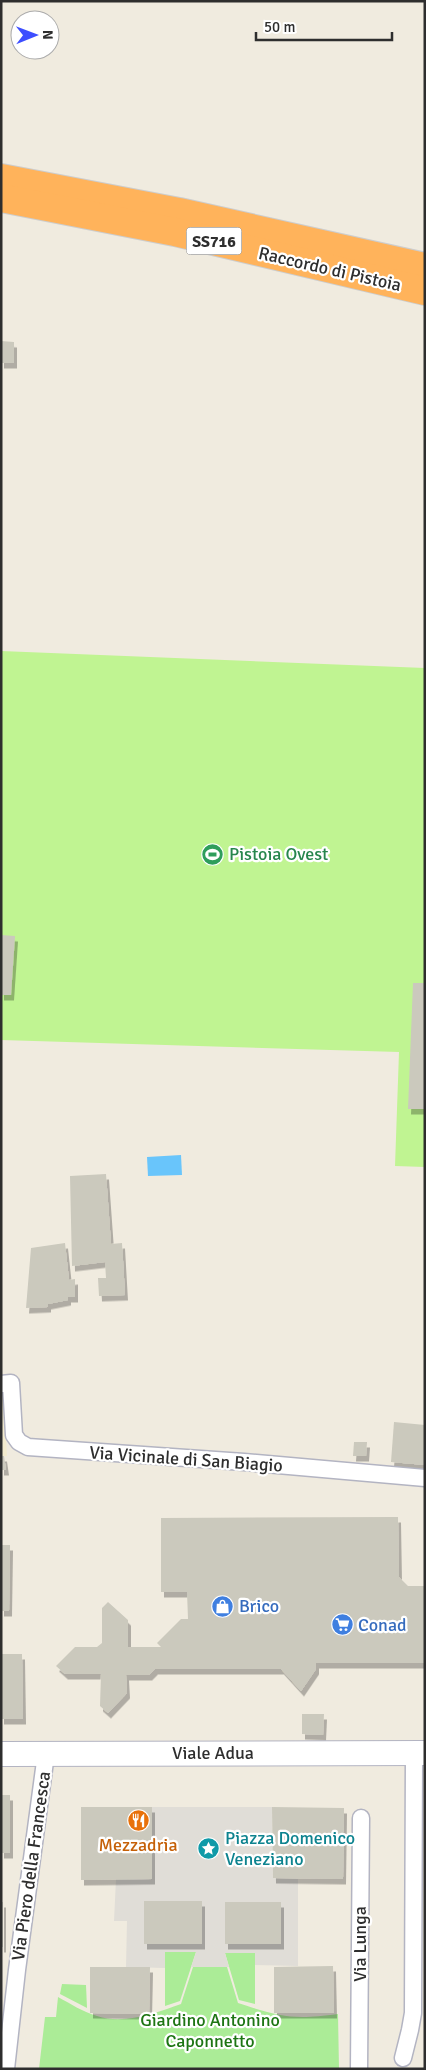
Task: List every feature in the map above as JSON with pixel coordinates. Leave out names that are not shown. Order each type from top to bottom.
[{"type":"highway","name":"Raccordo di Pistoia","points":[[1,178],[179,212],[425,267]]},
{"type":"highway","name":"Raccordo di Pistoia","points":[[1,198],[175,232],[425,291]]},
{"type":"main road","name":"Viale Adua","points":[[1,1754],[419,1753]]},
{"type":"street","name":"Via Vicinale di San Biagio","points":[[1,1384],[11,1383],[14,1435],[19,1442],[28,1447],[248,1462],[425,1478]]},
{"type":"street","points":[[403,2058],[413,2013],[419,1753]]},
{"type":"street","name":"Via Piero della Francesca","points":[[6,2069],[9,1970],[46,1754]]},
{"type":"street","name":"Via Lunga","points":[[359,2069],[361,1818]]},
{"type":"shaded area","points":[[1,1395],[4,1402],[7,1456],[1,1456]]},
{"type":"shaded area","points":[[152,1807],[272,1807],[273,1878],[298,1879],[298,1966],[255,1965],[255,1953],[225,1953],[229,1967],[191,1967],[196,1952],[165,1952],[165,1968],[126,1967],[127,1921],[114,1921],[116,1879],[152,1879]],"holes":[[[144,1901],[202,1944],[144,1944]],[[225,1902],[281,1902],[281,1944],[225,1944]]]},
{"type":"green space","name":"Pistoia Ovest","points":[[1,651],[425,668],[425,1167],[395,1166],[399,1052],[1,1040]]},
{"type":"green space","points":[[165,1952],[196,1952],[180,2001],[165,2006]]},
{"type":"green space","points":[[225,1953],[255,1953],[255,2004],[239,2000]]},
{"type":"green space","name":"Giardino Antonino Caponnetto","points":[[193,1967],[227,1967],[238,2003],[253,2008],[298,2017],[338,2014],[339,2069],[39,2069],[45,2017],[56,2017],[58,1997],[97,2016],[118,2019],[140,2017],[181,2004]]},
{"type":"green space","points":[[62,1984],[86,1985],[87,2008],[60,1994]]},
{"type":"water","points":[[181,1155],[182,1175],[148,1176],[147,1157]]},
{"type":"building","points":[[1,341],[14,342],[14,363],[1,363]]},
{"type":"building","points":[[1,935],[15,936],[11,995],[1,995]]},
{"type":"building","points":[[413,983],[425,983],[425,1109],[408,1109]]},
{"type":"building","points":[[106,1174],[111,1244],[122,1243],[125,1295],[99,1296],[98,1278],[106,1278],[105,1262],[72,1266],[70,1176]]},
{"type":"building","points":[[65,1243],[69,1280],[75,1279],[75,1297],[68,1297],[68,1300],[48,1304],[48,1307],[26,1308],[31,1248]]},
{"type":"building","points":[[394,1422],[425,1425],[425,1465],[391,1462]]},
{"type":"building","points":[[354,1442],[367,1442],[366,1456],[353,1456]]},
{"type":"building","points":[[1,1456],[4,1456],[6,1470],[1,1470]]},
{"type":"building","points":[[398,1517],[399,1577],[408,1586],[425,1586],[425,1663],[316,1663],[316,1669],[301,1691],[281,1669],[155,1669],[149,1675],[126,1675],[127,1693],[108,1713],[100,1706],[101,1674],[65,1674],[56,1666],[75,1647],[97,1647],[102,1643],[102,1608],[108,1602],[128,1620],[128,1647],[161,1647],[157,1643],[181,1619],[188,1619],[187,1592],[161,1592],[161,1518]]},
{"type":"building","points":[[1,1545],[10,1545],[9,1611],[1,1611]]},
{"type":"building","points":[[1,1654],[22,1654],[23,1719],[1,1719]]},
{"type":"building","points":[[302,1714],[324,1714],[323,1735],[302,1734]]},
{"type":"building","points":[[1,1795],[10,1795],[10,1853],[1,1853]]},
{"type":"building","points":[[81,1807],[152,1807],[152,1879],[81,1880]]},
{"type":"building","points":[[272,1807],[344,1808],[343,1879],[273,1878]]},
{"type":"building","points":[[144,1901],[202,1901],[202,1944],[144,1944]]},
{"type":"building","points":[[1,1902],[3,1902],[3,1947],[1,1947]]},
{"type":"building","points":[[225,1902],[281,1902],[281,1944],[225,1944]]},
{"type":"building","points":[[333,1966],[334,2013],[274,2013],[274,1967]]},
{"type":"building","points":[[90,1967],[150,1967],[149,2014],[90,2013]]},
{"type":"place","name":"Pistoia Ovest","points":[[213,854]]},
{"type":"place","name":"Brico","points":[[223,1606]]},
{"type":"place","name":"Conad","points":[[342,1625]]},
{"type":"place","name":"Mezzadria","points":[[138,1820]]},
{"type":"place","name":"Piazza Domenico Veneziano","points":[[209,1848]]}]
